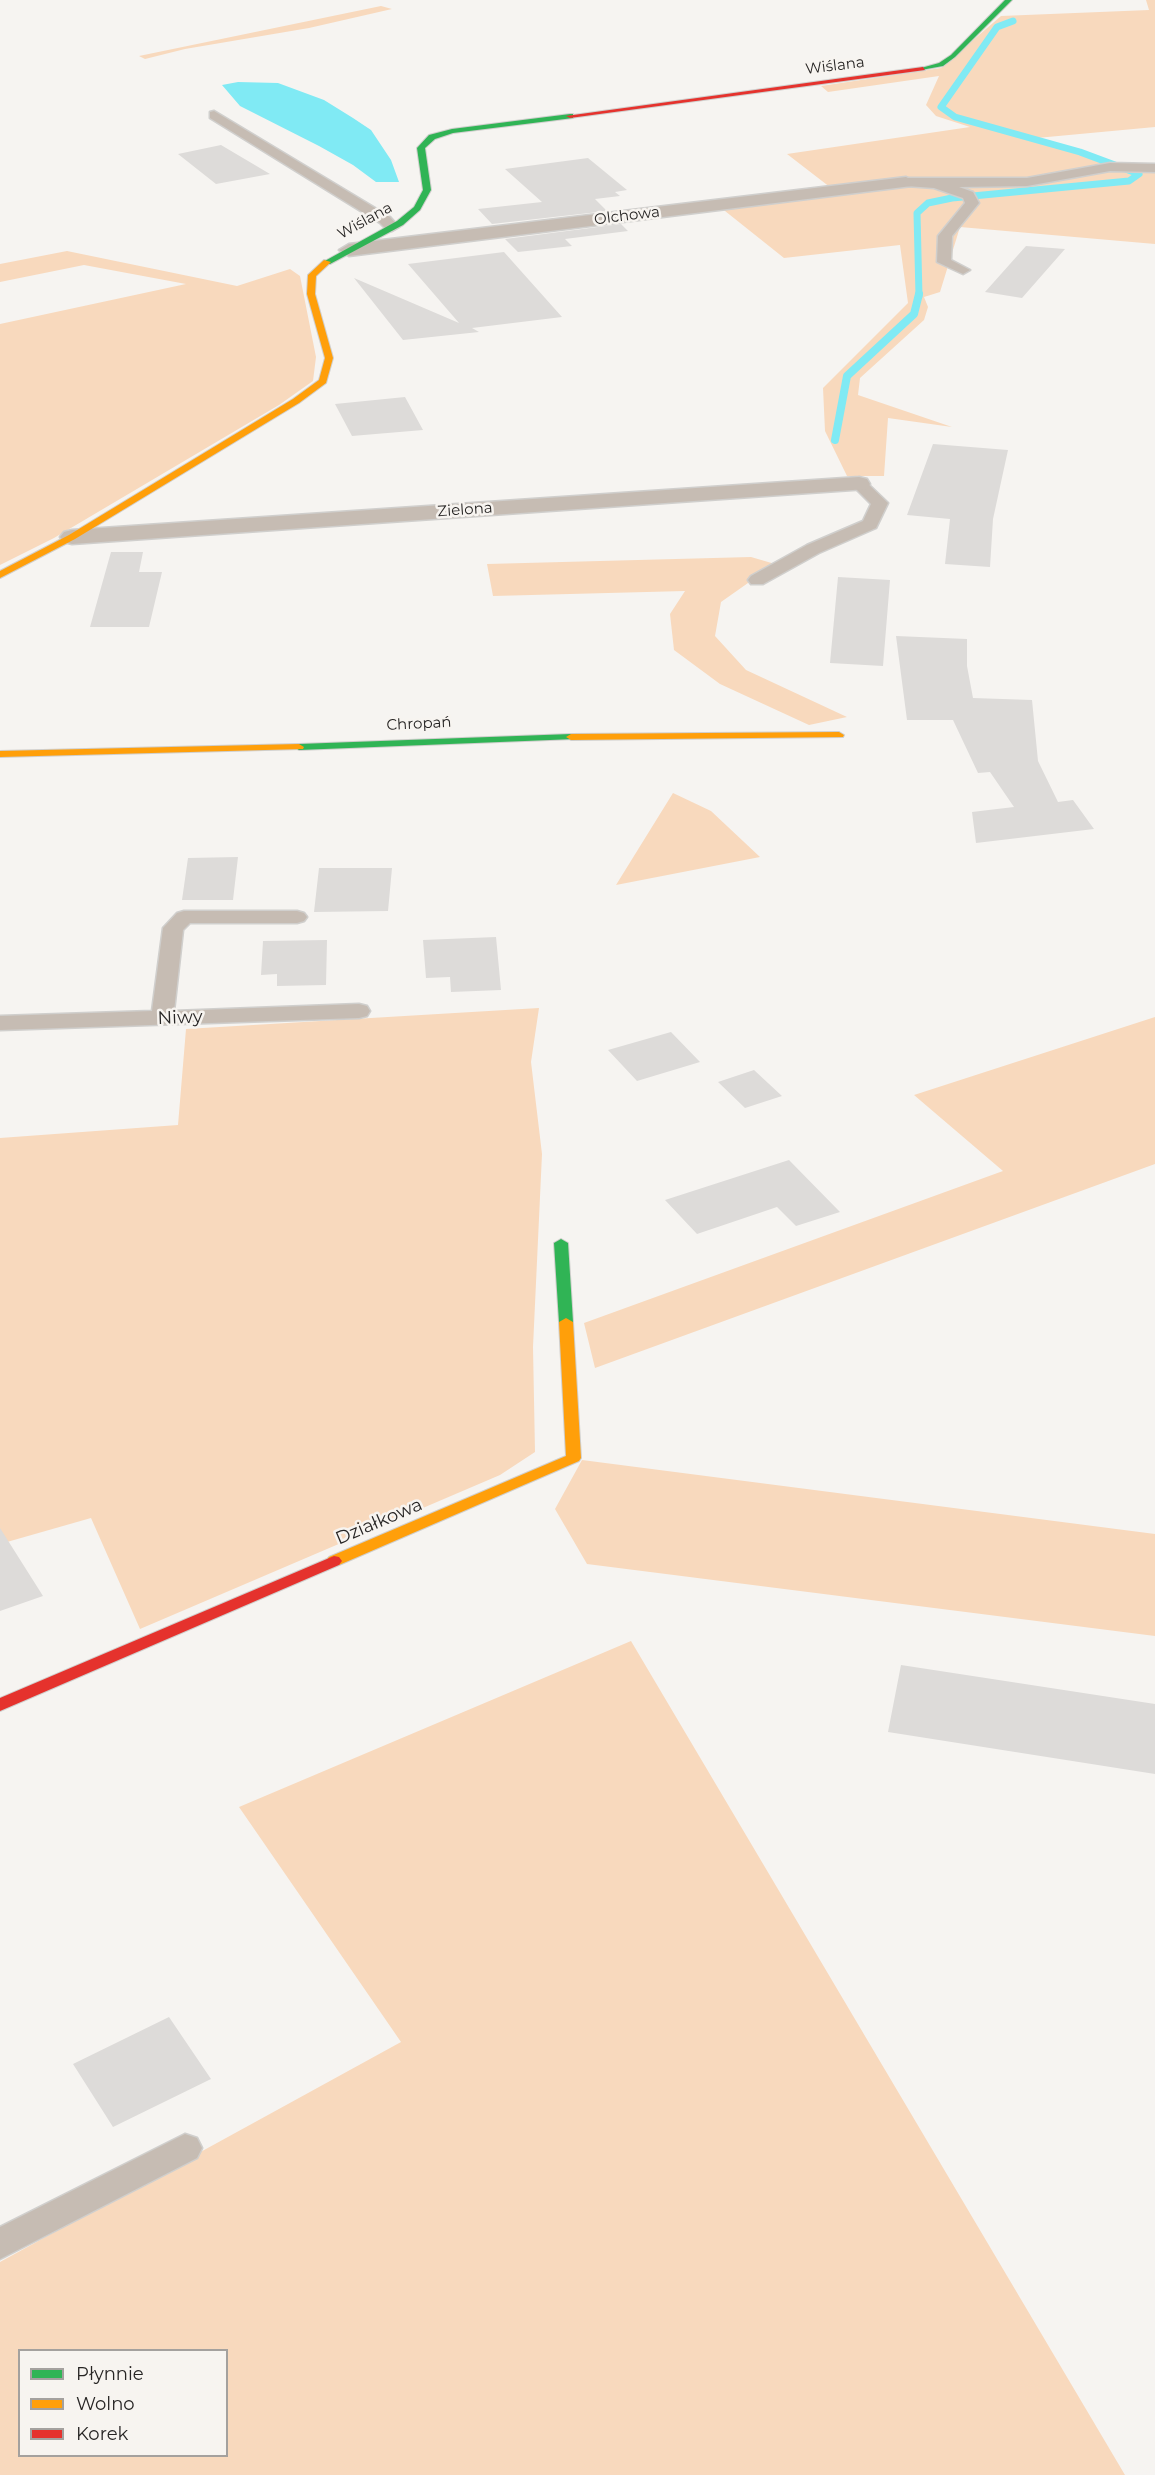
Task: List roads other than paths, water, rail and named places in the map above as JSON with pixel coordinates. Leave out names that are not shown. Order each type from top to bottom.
[{"type":"street","name":"Wiślana","points":[[0,575],[72,537],[296,402],[323,381],[328,358],[311,294],[312,275],[329,260],[392,227],[417,208],[427,190],[421,148],[432,137],[452,131],[912,72],[941,65],[1009,0]]},
{"type":"street","name":"Olchowa","points":[[349,250],[906,182]]},
{"type":"street","name":"Zielona","points":[[72,537],[859,484]]},
{"type":"street","name":"Chropań","points":[[0,754],[267,748],[509,737],[839,735]]},
{"type":"street","name":"Działkowa","points":[[0,1705],[574,1458],[561,1243]]},
{"type":"lane","points":[[214,115],[385,220],[392,227]]},
{"type":"lane","points":[[906,182],[936,184],[1027,182],[1110,167],[1155,168]]},
{"type":"lane","points":[[936,184],[968,195],[972,203],[945,236],[944,262],[963,270]]},
{"type":"lane","points":[[758,580],[813,549],[870,524],[880,503],[859,484]]},
{"type":"lane","points":[[162,1019],[173,928],[184,917],[297,916]]},
{"type":"lane","name":"Niwy","points":[[0,1023],[359,1011]]},
{"type":"lane","points":[[0,2244],[185,2148]]},
{"type":"water","points":[[238,82],[278,83],[324,100],[353,118],[371,130],[391,160],[399,182],[376,182],[353,165],[319,146],[240,106],[222,85]]},
{"type":"waterway","points":[[919,294],[917,213],[928,203],[952,198],[1129,181],[1139,174],[1080,152],[955,117],[941,107],[997,27],[1013,21]]},
{"type":"waterway","points":[[835,440],[847,376],[914,314],[919,294]]}]
